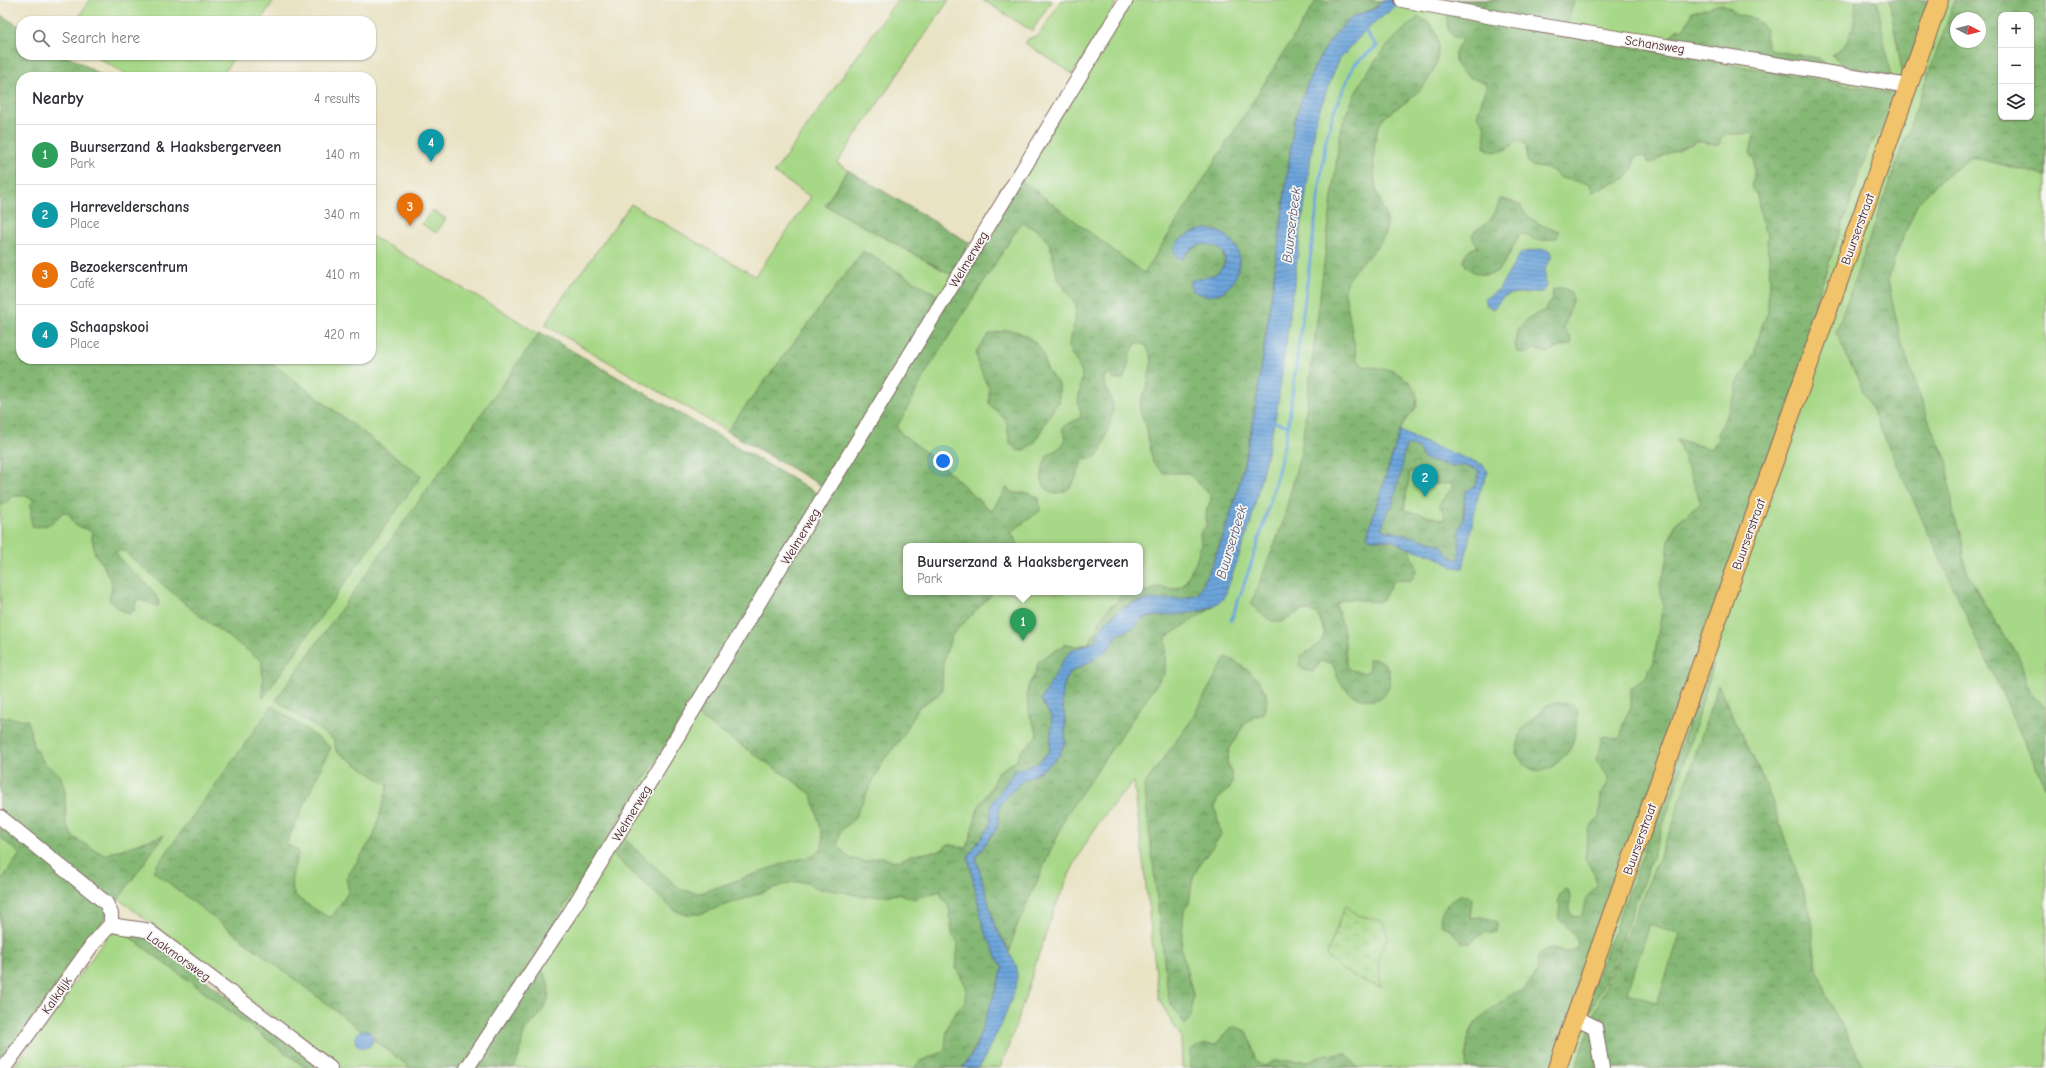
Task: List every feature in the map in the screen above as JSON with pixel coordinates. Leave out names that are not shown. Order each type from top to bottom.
[{"type":"main road","name":"Buurserstraat","points":[[1557,1068],[1940,0]]},
{"type":"street","name":"Welmerweg","points":[[467,1068],[568,916],[1126,0]]},
{"type":"street","name":"Schansweg","points":[[1405,0],[1520,22],[1909,86]]},
{"type":"street","points":[[0,817],[106,903],[111,914],[111,924]]},
{"type":"street","name":"Kalkdijk","points":[[4,1068],[92,946],[111,924]]},
{"type":"street","name":"Laakmorsweg","points":[[111,924],[120,928],[149,931],[330,1068]]},
{"type":"street","points":[[1575,1018],[1595,1027],[1602,1068]]},
{"type":"green space","points":[[89,0],[274,0],[263,16],[80,16]]},
{"type":"green space","points":[[897,0],[949,0],[837,163],[848,170],[825,205],[952,275],[939,296],[863,252],[727,431],[545,325],[558,304],[631,204],[755,276],[811,197],[774,173]]},
{"type":"green space","points":[[983,0],[1052,0],[1032,31]]},
{"type":"green space","points":[[1062,0],[1118,0],[1073,74],[1025,43],[1028,39],[1038,36]]},
{"type":"green space","points":[[1130,0],[2046,0],[2046,1068],[1182,1068],[1181,1037],[1159,1000],[1134,782],[1106,813],[1084,846],[1066,881],[1052,917],[1000,1068],[339,1068],[119,899],[0,1062],[0,16],[16,46],[16,60],[21,60],[21,72],[16,72],[16,364],[376,364],[376,239],[503,311],[538,334],[815,496],[817,493],[828,499]]},
{"type":"green space","points":[[1317,0],[1368,0],[1380,2],[1377,6],[1349,20],[1329,42],[1315,67],[1303,94],[1294,122],[1278,250],[1251,429],[1236,497],[1213,562],[1198,594],[1182,599],[1146,600],[1133,603],[1118,611],[1104,624],[1095,641],[1072,651],[1041,700],[1052,718],[1050,750],[1037,764],[1015,770],[992,803],[990,826],[968,856],[984,930],[1003,969],[990,1007],[976,1045],[963,1068],[914,1068],[920,1061],[943,1052],[945,1049],[950,1022],[955,1013],[966,1001],[966,986],[956,968],[958,943],[952,935],[949,907],[941,896],[941,891],[914,899],[901,894],[865,897],[838,891],[814,888],[808,882],[792,882],[700,914],[686,914],[673,909],[611,853],[621,836],[681,890],[701,893],[791,861],[814,856],[822,847],[823,838],[812,795],[791,779],[696,715],[1020,179],[1142,272],[1145,272]],"holes":[[[1021,223],[1034,228],[1050,244],[1057,277],[1076,305],[1075,322],[1069,344],[1070,352],[1079,366],[1082,375],[1078,403],[1081,413],[1080,418],[1064,426],[1064,442],[1060,448],[1047,456],[1042,474],[1044,485],[1049,491],[1061,493],[1068,489],[1073,483],[1084,458],[1094,458],[1098,455],[1107,432],[1113,408],[1113,403],[1105,384],[1104,376],[1109,374],[1113,379],[1123,379],[1134,347],[1137,343],[1146,345],[1152,359],[1147,388],[1140,401],[1140,413],[1146,425],[1153,463],[1163,473],[1188,473],[1211,496],[1206,511],[1206,526],[1200,533],[1201,544],[1196,562],[1183,586],[1174,589],[1158,587],[1149,591],[1143,591],[1143,595],[1121,595],[1118,598],[1118,602],[1109,608],[1103,615],[1095,634],[1090,639],[1089,643],[1077,646],[1067,644],[1039,660],[1035,674],[1028,686],[1027,695],[1030,716],[1037,732],[1035,738],[1022,750],[1015,762],[997,772],[992,786],[978,808],[966,848],[948,844],[940,851],[911,855],[901,860],[891,861],[883,857],[878,857],[865,862],[849,858],[838,846],[840,831],[854,819],[883,761],[903,736],[919,707],[942,692],[943,662],[952,635],[991,595],[903,595],[903,543],[1017,543],[1011,532],[1040,511],[1039,498],[1029,493],[1015,493],[1006,488],[992,511],[989,510],[941,464],[902,434],[897,427],[927,371]],[[1205,229],[1239,259],[1218,273],[1223,267],[1224,259],[1222,252],[1217,246],[1209,244],[1197,246],[1186,254]],[[1215,275],[1192,290],[1191,280],[1206,278]]]},
{"type":"green space","points":[[1425,0],[1574,0],[1567,24]]},
{"type":"green space","points":[[1855,0],[1877,0],[1891,80],[1855,74],[1832,55],[1845,45],[1852,32],[1855,17]]},
{"type":"green space","points":[[1889,0],[1933,0],[1904,82]]},
{"type":"green space","points":[[1955,0],[2046,0],[2046,176],[1972,157],[1942,178],[1918,203],[1896,254],[1888,281],[1902,346],[1931,427],[1947,460],[1954,517],[1961,536],[1966,569],[1985,606],[2020,659],[2029,692],[2046,708],[2046,789],[1836,332],[1950,14],[1950,48],[1986,48],[1986,12],[1951,12]]},
{"type":"green space","points":[[1722,4],[1731,8],[1737,15],[1756,19],[1766,30],[1767,46],[1774,51],[1819,58],[1833,71],[1669,42],[1671,35],[1678,29],[1683,29],[1688,22],[1692,11]]},
{"type":"green space","points":[[1447,14],[1898,94],[1888,122],[1870,145],[1819,292],[1803,365],[1552,1068],[1466,1068],[1468,1040],[1473,1026],[1478,1020],[1510,995],[1521,991],[1531,981],[1538,969],[1538,956],[1543,951],[1549,948],[1568,952],[1578,946],[1578,942],[1574,934],[1558,918],[1560,907],[1558,902],[1559,896],[1565,889],[1568,890],[1572,916],[1580,917],[1582,915],[1585,901],[1597,885],[1594,873],[1585,858],[1588,830],[1599,817],[1601,793],[1608,783],[1609,777],[1596,761],[1602,737],[1605,736],[1618,739],[1621,737],[1623,722],[1631,707],[1631,688],[1646,677],[1653,664],[1663,605],[1660,584],[1667,562],[1669,540],[1676,523],[1701,503],[1677,439],[1711,449],[1719,438],[1718,434],[1733,400],[1738,382],[1754,354],[1762,326],[1768,312],[1770,285],[1767,242],[1768,234],[1764,231],[1757,195],[1752,190],[1751,185],[1754,178],[1754,160],[1750,153],[1754,135],[1751,132],[1747,134],[1726,134],[1721,138],[1719,145],[1697,141],[1668,153],[1652,164],[1647,162],[1646,157],[1637,156],[1635,158],[1632,170],[1626,178],[1592,192],[1590,184],[1561,178],[1552,170],[1532,166],[1527,161],[1526,144],[1519,141],[1498,152],[1484,147],[1484,126],[1483,122],[1477,117],[1487,83],[1476,80],[1465,74],[1457,65],[1455,53],[1462,39],[1452,36],[1448,29]]},
{"type":"green space","points":[[0,15],[16,24],[16,60],[75,60],[96,72],[16,72],[16,364],[273,364],[421,476],[263,698],[262,661],[196,613],[125,552],[119,550],[116,553],[126,566],[156,595],[159,602],[158,606],[137,599],[134,611],[128,614],[115,606],[109,599],[112,588],[111,581],[103,565],[95,554],[91,531],[75,525],[69,514],[63,512],[50,524],[33,527],[31,521],[31,504],[34,500],[26,496],[13,496],[8,502],[0,506]]},
{"type":"green space","points":[[1419,17],[1427,22],[1435,31],[1438,44],[1436,62],[1433,71],[1423,86],[1403,104],[1386,116],[1379,126],[1375,143],[1374,170],[1376,188],[1385,214],[1387,228],[1376,248],[1352,274],[1347,282],[1345,292],[1357,359],[1363,366],[1393,370],[1410,382],[1415,389],[1417,398],[1416,408],[1405,421],[1400,431],[1367,536],[1371,539],[1393,541],[1403,544],[1409,549],[1416,565],[1415,574],[1411,580],[1393,581],[1384,598],[1379,602],[1351,599],[1340,602],[1336,605],[1344,631],[1346,661],[1348,667],[1351,670],[1365,673],[1370,668],[1368,659],[1379,660],[1386,665],[1390,672],[1388,689],[1377,700],[1368,700],[1352,695],[1348,692],[1338,679],[1331,663],[1321,661],[1313,672],[1304,670],[1299,666],[1301,656],[1319,644],[1324,635],[1317,613],[1302,610],[1286,620],[1276,622],[1267,618],[1251,604],[1282,525],[1301,452],[1340,132],[1353,99],[1370,68],[1392,41]]},
{"type":"green space","points":[[101,60],[233,60],[224,72],[122,72]]},
{"type":"green space","points":[[848,170],[970,243],[952,275],[825,205]]},
{"type":"green space","points":[[1500,199],[1511,201],[1520,205],[1531,219],[1548,228],[1559,231],[1557,238],[1544,241],[1538,241],[1520,234],[1499,270],[1489,275],[1483,275],[1467,267],[1464,262],[1464,257],[1468,251],[1478,246],[1472,237],[1473,234],[1492,218]]},
{"type":"green space","points":[[432,210],[446,219],[436,233],[422,224]]},
{"type":"green space","points":[[863,251],[939,296],[824,487],[727,431]]},
{"type":"green space","points":[[1561,287],[1570,291],[1573,298],[1564,328],[1572,340],[1571,344],[1556,348],[1548,353],[1534,349],[1526,354],[1517,352],[1515,345],[1516,338],[1517,332],[1521,326],[1531,317],[1544,311],[1551,301],[1553,290]]},
{"type":"green space","points":[[1008,330],[1023,334],[1036,344],[1042,352],[1049,373],[1059,384],[1059,402],[1055,406],[1035,442],[1026,449],[1018,451],[1010,443],[1005,420],[989,404],[989,389],[980,369],[976,355],[977,350],[989,334]]},
{"type":"green space","points":[[540,332],[820,495],[654,764],[463,1068],[411,1068],[374,1040],[373,1036],[362,1031],[153,871],[272,706],[331,747],[286,844],[299,851],[292,878],[294,893],[305,903],[328,917],[332,917],[349,891],[346,878],[374,836],[388,785],[336,751],[334,740],[276,700]]},
{"type":"green space","points":[[1407,445],[1419,449],[1422,454],[1453,467],[1462,465],[1480,471],[1476,485],[1465,493],[1461,534],[1461,559],[1451,557],[1444,550],[1441,544],[1381,529],[1403,463],[1402,459]],"holes":[[[1410,471],[1419,472],[1426,485],[1453,483],[1452,488],[1439,504],[1445,516],[1444,520],[1404,510]]]},
{"type":"green space","points":[[1215,606],[1166,637],[1165,672],[1068,812],[1014,933],[1010,951],[994,924],[976,857],[997,828],[1000,804],[1022,781],[1042,770],[1059,756],[1065,742],[1065,719],[1062,702],[1063,688],[1069,673],[1090,662],[1109,648],[1119,634],[1133,628],[1143,618],[1203,611]]},
{"type":"green space","points":[[1226,657],[1250,672],[1257,679],[1263,687],[1266,695],[1266,704],[1263,713],[1246,722],[1229,750],[1227,762],[1232,774],[1232,783],[1230,788],[1217,800],[1215,807],[1221,835],[1200,864],[1193,877],[1189,903],[1184,910],[1181,948],[1193,995],[1191,1017],[1185,1025],[1171,1004],[1168,995],[1144,785],[1190,722]]},
{"type":"green space","points":[[1714,663],[1662,830],[1618,950],[1589,1014],[1584,1011],[1667,790],[1698,692]]},
{"type":"green space","points":[[1718,685],[1766,784],[1810,911],[1816,965],[1827,997],[1864,1068],[1575,1068],[1590,1027],[1594,1021],[1594,1015],[1673,823]],"holes":[[[1650,924],[1680,934],[1657,1003],[1627,993]]]},
{"type":"green space","points":[[1557,702],[1572,704],[1578,710],[1573,742],[1568,752],[1555,765],[1542,771],[1531,769],[1516,753],[1521,730],[1547,705]]},
{"type":"green space","points":[[0,717],[28,720],[33,745],[45,764],[60,775],[65,791],[66,823],[73,837],[104,855],[164,835],[0,1066],[0,882],[20,854],[0,837]]},
{"type":"green space","points":[[1460,895],[1469,896],[1472,899],[1470,918],[1481,917],[1497,922],[1497,932],[1492,934],[1486,931],[1470,943],[1461,942],[1448,928],[1442,926],[1440,916],[1442,912],[1452,900]]},
{"type":"green space","points":[[1345,905],[1357,915],[1383,921],[1388,938],[1378,958],[1381,987],[1344,971],[1327,955]]},
{"type":"green space","points":[[122,917],[322,1068],[306,1068],[115,926]]},
{"type":"green space","points":[[115,926],[306,1068],[13,1068]]},
{"type":"green space","points":[[540,966],[549,987],[548,1000],[536,1019],[525,1031],[516,1064],[513,1068],[476,1068]]},
{"type":"green space","points":[[1237,1027],[1246,1031],[1250,1038],[1256,1061],[1261,1065],[1265,1066],[1274,1061],[1309,1061],[1326,1054],[1347,1054],[1358,1068],[1190,1068],[1190,1050],[1205,1044],[1215,1045],[1231,1028]]},
{"type":"water","name":"Buurserbeek","points":[[1383,0],[1403,0],[1365,31],[1338,61],[1316,119],[1277,410],[1250,525],[1224,598],[1206,609],[1196,612],[1143,618],[1133,628],[1119,634],[1109,648],[1090,662],[1069,673],[1063,688],[1062,702],[1065,719],[1065,742],[1059,756],[1042,770],[1022,781],[1000,804],[997,828],[976,857],[994,924],[1017,967],[1017,983],[1003,1021],[979,1068],[963,1068],[974,1051],[1003,969],[984,930],[968,856],[990,826],[992,803],[1015,770],[1037,764],[1050,750],[1052,718],[1041,700],[1064,659],[1071,651],[1095,641],[1104,624],[1118,611],[1133,603],[1146,600],[1182,599],[1198,594],[1213,562],[1236,497],[1251,429],[1278,250],[1294,122],[1303,94],[1315,67],[1329,42],[1349,20],[1359,14],[1374,9]]},
{"type":"water","points":[[1205,229],[1224,234],[1235,245],[1239,258],[1238,272],[1231,284],[1221,293],[1207,295],[1192,290],[1189,282],[1211,276],[1218,272],[1224,265],[1225,258],[1222,251],[1207,244],[1199,245],[1190,250],[1183,259],[1178,258],[1174,252],[1178,242],[1185,236]]},
{"type":"water","points":[[1540,249],[1549,250],[1552,256],[1545,269],[1546,286],[1542,292],[1517,293],[1504,296],[1493,309],[1487,305],[1485,299],[1498,290],[1521,253]]},
{"type":"water","points":[[1400,431],[1421,441],[1483,465],[1488,472],[1478,496],[1463,568],[1453,567],[1433,555],[1408,548],[1392,540],[1371,539],[1367,536]],"holes":[[[1407,445],[1419,449],[1423,459],[1453,467],[1462,465],[1480,471],[1476,485],[1465,492],[1464,514],[1459,533],[1460,559],[1449,555],[1441,544],[1381,529],[1388,509],[1392,507],[1403,463],[1402,459]]]},
{"type":"water","points":[[364,1030],[368,1031],[372,1035],[372,1043],[368,1047],[364,1048],[360,1047],[356,1043],[355,1039],[356,1035],[360,1031]]},
{"type":"waterway","points":[[1288,426],[1326,139],[1335,108],[1354,65],[1377,46],[1365,31]]},
{"type":"waterway","points":[[1231,620],[1264,524],[1283,451],[1288,426],[1271,421]]},
{"type":"place","name":"Schaapskooi","points":[[431,162]]},
{"type":"place","name":"Bezoekerscentrum","points":[[410,226]]},
{"type":"place","name":"Harrevelderschans","points":[[1425,497]]},
{"type":"place","name":"Buurserzand & Haaksbergerveen","points":[[1023,641]]}]
